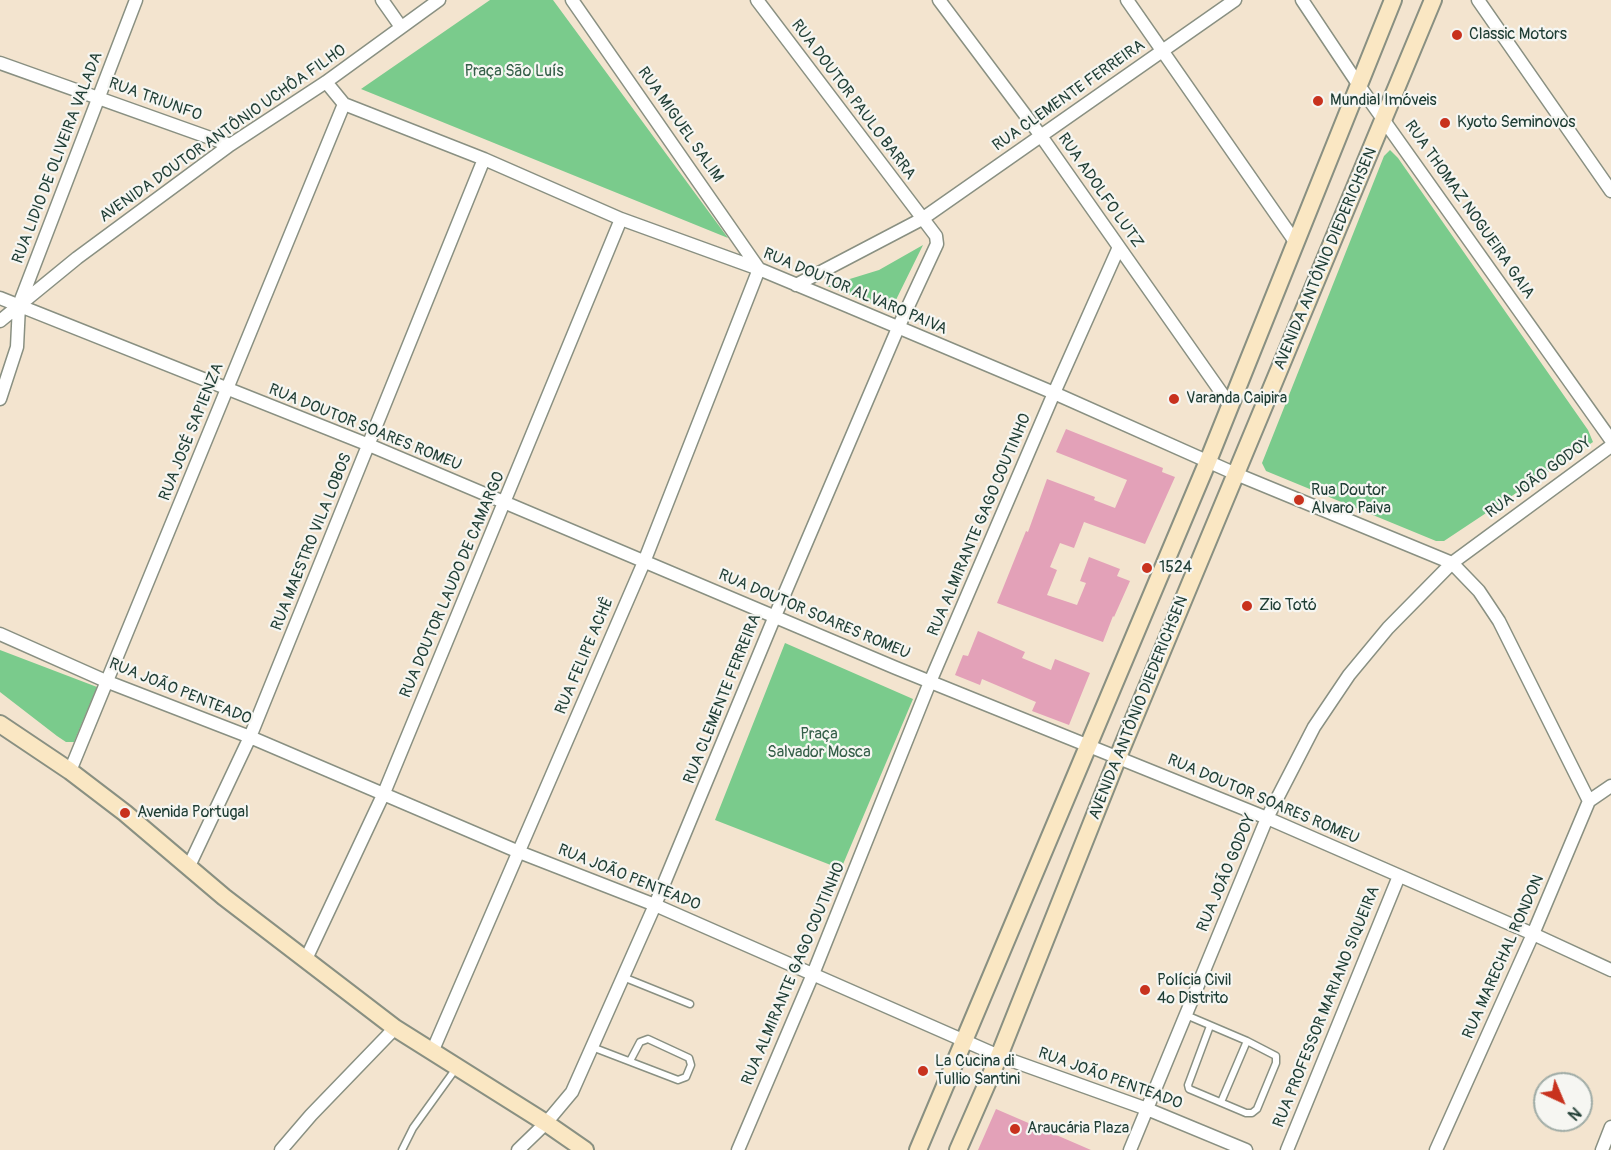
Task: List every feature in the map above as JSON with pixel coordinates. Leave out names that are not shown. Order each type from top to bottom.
[{"type":"main road","name":"AVENIDA ANTÔNIO DIEDERICHSEN","points":[[918,1150],[1208,461],[1393,0]]},
{"type":"main road","name":"AVENIDA ANTÔNIO DIEDERICHSEN","points":[[958,1150],[999,1056],[1118,757],[1433,0]]},
{"type":"main road","points":[[0,724],[70,771],[125,813],[224,897],[395,1028],[546,1123],[580,1148]]},
{"type":"street","name":"RUA LIDIO DE OLIVEIRA VALADA","points":[[0,399],[17,347],[19,305],[136,0]]},
{"type":"street","points":[[382,0],[400,27]]},
{"type":"street","name":"AVENIDA DOUTOR ANTÔNIO UCHÔA FILHO","points":[[0,321],[77,258],[230,145],[326,82],[440,0]]},
{"type":"street","name":"RUA MIGUEL SALIM","points":[[572,0],[759,269]]},
{"type":"street","name":"RUA DOUTOR PAULO BARRA","points":[[758,0],[922,219]]},
{"type":"street","name":"RUA ADOLFO LUTZ","points":[[939,0],[1041,135],[1230,405]]},
{"type":"street","points":[[1127,0],[1296,243]]},
{"type":"street","name":"RUA CLEMENTE FERREIRA","points":[[796,285],[922,219],[1235,0]]},
{"type":"street","name":"RUA THOMAZ NOGUEIRA GAIA","points":[[1302,0],[1358,84],[1611,440]]},
{"type":"street","points":[[1478,0],[1611,190]]},
{"type":"street","name":"RUA TRIUNFO","points":[[0,63],[230,145]]},
{"type":"street","name":"RUA DOUTOR ALVARO PAIVA","points":[[326,82],[344,104],[484,159],[621,219],[759,269],[1054,393],[1236,474],[1452,563],[1479,591],[1499,621],[1589,801]]},
{"type":"street","name":"RUA JOSÉ SAPIENZA","points":[[70,771],[344,104]]},
{"type":"street","name":"RUA MAESTRO VILA LOBOS","points":[[189,866],[250,737],[484,159]]},
{"type":"street","name":"RUA DOUTOR LAUDO DE CAMARGO","points":[[306,959],[384,793],[621,219]]},
{"type":"street","name":"RUA CLEMENTE FERREIRA","points":[[546,1123],[572,1092],[656,905],[775,616],[898,328],[937,244],[936,236],[922,219]]},
{"type":"street","name":"RUA ALMIRANTE GAGO COUTINHO","points":[[741,1149],[930,682],[1119,247]]},
{"type":"street","name":"RUA FELIPE ACHÊ","points":[[432,1052],[644,562],[759,269]]},
{"type":"street","name":"RUA DOUTOR SOARES ROMEU","points":[[0,298],[369,446],[930,682],[1267,818],[1611,970]]},
{"type":"street","name":"RUA JOÃO GODOY","points":[[1130,1150],[1267,818],[1314,727],[1349,675],[1388,628],[1452,563],[1611,446]]},
{"type":"street","name":"RUA JOÃO PENTEADO","points":[[0,634],[108,682],[250,737],[519,852],[656,905],[999,1056],[1147,1109],[1246,1150]]},
{"type":"street","points":[[1589,801],[1611,786]]},
{"type":"street","name":"RUA MARECHAL RONDON","points":[[1436,1150],[1533,934],[1589,801]]},
{"type":"street","name":"RUA PROFESSOR MARIANO SIQUEIRA","points":[[1287,1150],[1399,876]]},
{"type":"street","points":[[281,1150],[311,1115],[395,1028]]},
{"type":"street","points":[[518,1150],[546,1123]]},
{"type":"street","points":[[1602,1150],[1611,1128]]},
{"type":"lane","points":[[623,977],[690,1004]]},
{"type":"lane","points":[[1186,1015],[1276,1056],[1276,1063],[1257,1109],[1252,1113],[1246,1113],[1193,1091],[1188,1085],[1210,1026]]},
{"type":"lane","points":[[592,1047],[630,1062],[678,1080],[686,1077],[692,1065],[689,1058],[648,1040],[640,1042],[630,1062]]},
{"type":"lane","points":[[1221,1102],[1247,1041]]},
{"type":"lane","points":[[402,1150],[413,1128],[458,1067]]},
{"type":"green space","name":"Praça São Luís","points":[[490,0],[553,0],[728,238],[361,89]]},
{"type":"green space","points":[[1390,150],[1398,158],[1588,430],[1593,442],[1444,541],[1436,541],[1266,471],[1262,463],[1384,156]]},
{"type":"green space","points":[[923,245],[891,310],[827,286],[879,270]]},
{"type":"green space","name":"Praça Salvador Mosca","points":[[785,643],[913,699],[841,869],[715,820]]},
{"type":"green space","points":[[0,650],[97,687],[74,742],[66,742],[57,736],[0,692]]},
{"type":"building","points":[[1066,429],[1163,468],[1162,472],[1175,477],[1145,544],[1084,522],[1074,548],[1060,543],[1050,567],[1057,570],[1047,595],[1077,605],[1086,583],[1080,581],[1089,557],[1120,569],[1117,576],[1130,581],[1103,642],[997,603],[1026,531],[1028,532],[1047,479],[1095,497],[1094,500],[1115,508],[1127,480],[1056,452]]},
{"type":"building","points":[[978,631],[1025,652],[1022,658],[1051,670],[1055,659],[1090,673],[1069,725],[1032,711],[1036,702],[982,679],[980,685],[955,675],[963,655],[968,656]]},
{"type":"building","name":"Araucária Plaza","points":[[996,1109],[1091,1150],[978,1150]]},
{"type":"place","name":"Classic Motors","points":[[1457,35]]},
{"type":"place","name":"Mundial Imóveis","points":[[1318,101]]},
{"type":"place","name":"Kyoto Seminovos","points":[[1445,123]]},
{"type":"place","name":"Varanda Caipira","points":[[1174,399]]},
{"type":"place","name":"Rua Doutor Alvaro Paiva","points":[[1299,500]]},
{"type":"place","name":"1524","points":[[1147,568]]},
{"type":"place","name":"Zio Totó","points":[[1247,606]]},
{"type":"place","name":"Avenida Portugal","points":[[125,813]]},
{"type":"place","name":"Polícia Civil 4º Distrito","points":[[1145,990]]},
{"type":"place","name":"La Cucina di Tullio Santini","points":[[923,1071]]},
{"type":"place","name":"Araucária Plaza","points":[[1015,1129]]}]
